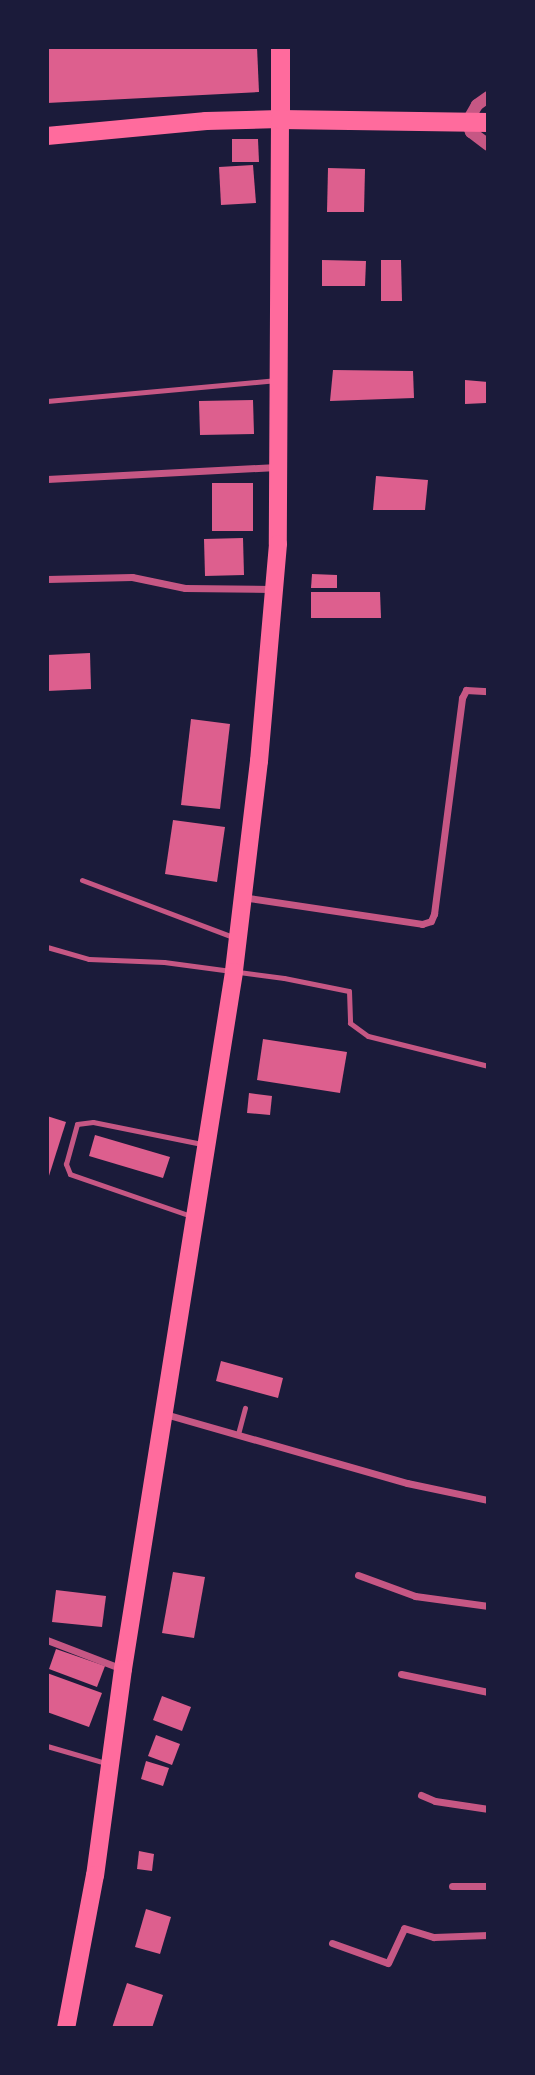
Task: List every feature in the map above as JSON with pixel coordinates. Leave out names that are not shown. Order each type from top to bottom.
[{"type":"highway","points":[[280,47],[280,119],[488,122]]},
{"type":"main road","points":[[47,136],[206,121],[280,119],[280,467],[274,589],[259,761],[234,972],[123,1669],[82,1952],[66,2028]]},
{"type":"street","points":[[488,97],[477,105],[467,122],[471,132],[488,145]]},
{"type":"street","points":[[47,479],[280,467]]},
{"type":"street","points":[[47,579],[132,577],[185,588],[274,589]]},
{"type":"street","points":[[241,897],[422,925],[431,921],[462,698],[466,690],[488,691]]},
{"type":"street","points":[[165,1414],[407,1483],[488,1500]]},
{"type":"street","points":[[358,1575],[415,1596],[488,1606]]},
{"type":"street","points":[[47,1640],[123,1669]]},
{"type":"street","points":[[401,1674],[488,1692]]},
{"type":"street","points":[[421,1795],[435,1801],[488,1809]]},
{"type":"street","points":[[452,1886],[488,1886]]},
{"type":"street","points":[[332,1943],[387,1963],[404,1928],[434,1937],[488,1935]]},
{"type":"lane","points":[[47,401],[280,380]]},
{"type":"lane","points":[[82,880],[236,938]]},
{"type":"lane","points":[[47,947],[89,959],[164,962],[284,978],[349,991],[349,1023],[368,1036],[408,1049],[488,1066]]},
{"type":"lane","points":[[194,1217],[70,1174],[66,1164],[77,1124],[93,1122],[206,1145]]},
{"type":"lane","points":[[238,1434],[245,1408]]},
{"type":"lane","points":[[47,1746],[111,1765]]},
{"type":"building","points":[[47,47],[257,47],[259,92],[47,103]]},
{"type":"building","points":[[232,139],[258,139],[259,162],[232,162]]},
{"type":"building","points":[[253,165],[256,203],[221,205],[219,167]]},
{"type":"building","points":[[328,168],[365,169],[364,212],[327,212]]},
{"type":"building","points":[[322,260],[366,261],[365,286],[322,286]]},
{"type":"building","points":[[381,260],[401,260],[402,301],[381,301]]},
{"type":"building","points":[[333,370],[413,371],[414,398],[330,401]]},
{"type":"building","points":[[465,380],[488,382],[486,403],[465,404]]},
{"type":"building","points":[[253,400],[254,434],[200,435],[199,401]]},
{"type":"building","points":[[376,476],[428,480],[425,510],[373,510]]},
{"type":"building","points":[[212,483],[253,483],[253,531],[212,531]]},
{"type":"building","points":[[243,538],[244,575],[205,576],[204,539]]},
{"type":"building","points":[[312,574],[337,575],[337,588],[311,588]]},
{"type":"building","points":[[311,592],[380,592],[381,618],[311,618]]},
{"type":"building","points":[[90,653],[91,689],[47,691],[47,655]]},
{"type":"building","points":[[191,719],[230,724],[220,809],[181,805]]},
{"type":"building","points":[[173,820],[225,827],[217,882],[165,874]]},
{"type":"building","points":[[263,1039],[347,1052],[340,1093],[257,1080]]},
{"type":"building","points":[[249,1093],[272,1096],[270,1115],[247,1113]]},
{"type":"building","points":[[47,1116],[66,1122],[48,1179],[47,1178]]},
{"type":"building","points":[[95,1135],[170,1157],[163,1178],[89,1156]]},
{"type":"building","points":[[221,1361],[283,1378],[278,1398],[216,1381]]},
{"type":"building","points":[[173,1572],[205,1577],[194,1638],[162,1633]]},
{"type":"building","points":[[56,1590],[106,1596],[102,1627],[52,1622]]},
{"type":"building","points":[[56,1649],[105,1666],[97,1687],[49,1669]]},
{"type":"building","points":[[47,1673],[102,1693],[89,1727],[47,1712]]},
{"type":"building","points":[[162,1696],[191,1707],[182,1731],[153,1720]]},
{"type":"building","points":[[156,1735],[180,1744],[172,1765],[148,1756]]},
{"type":"building","points":[[146,1761],[169,1768],[163,1786],[141,1779]]},
{"type":"building","points":[[139,1851],[154,1854],[152,1871],[137,1869]]},
{"type":"building","points":[[146,1909],[171,1917],[160,1954],[135,1947]]},
{"type":"building","points":[[127,1983],[163,1995],[152,2028],[112,2028]]}]
